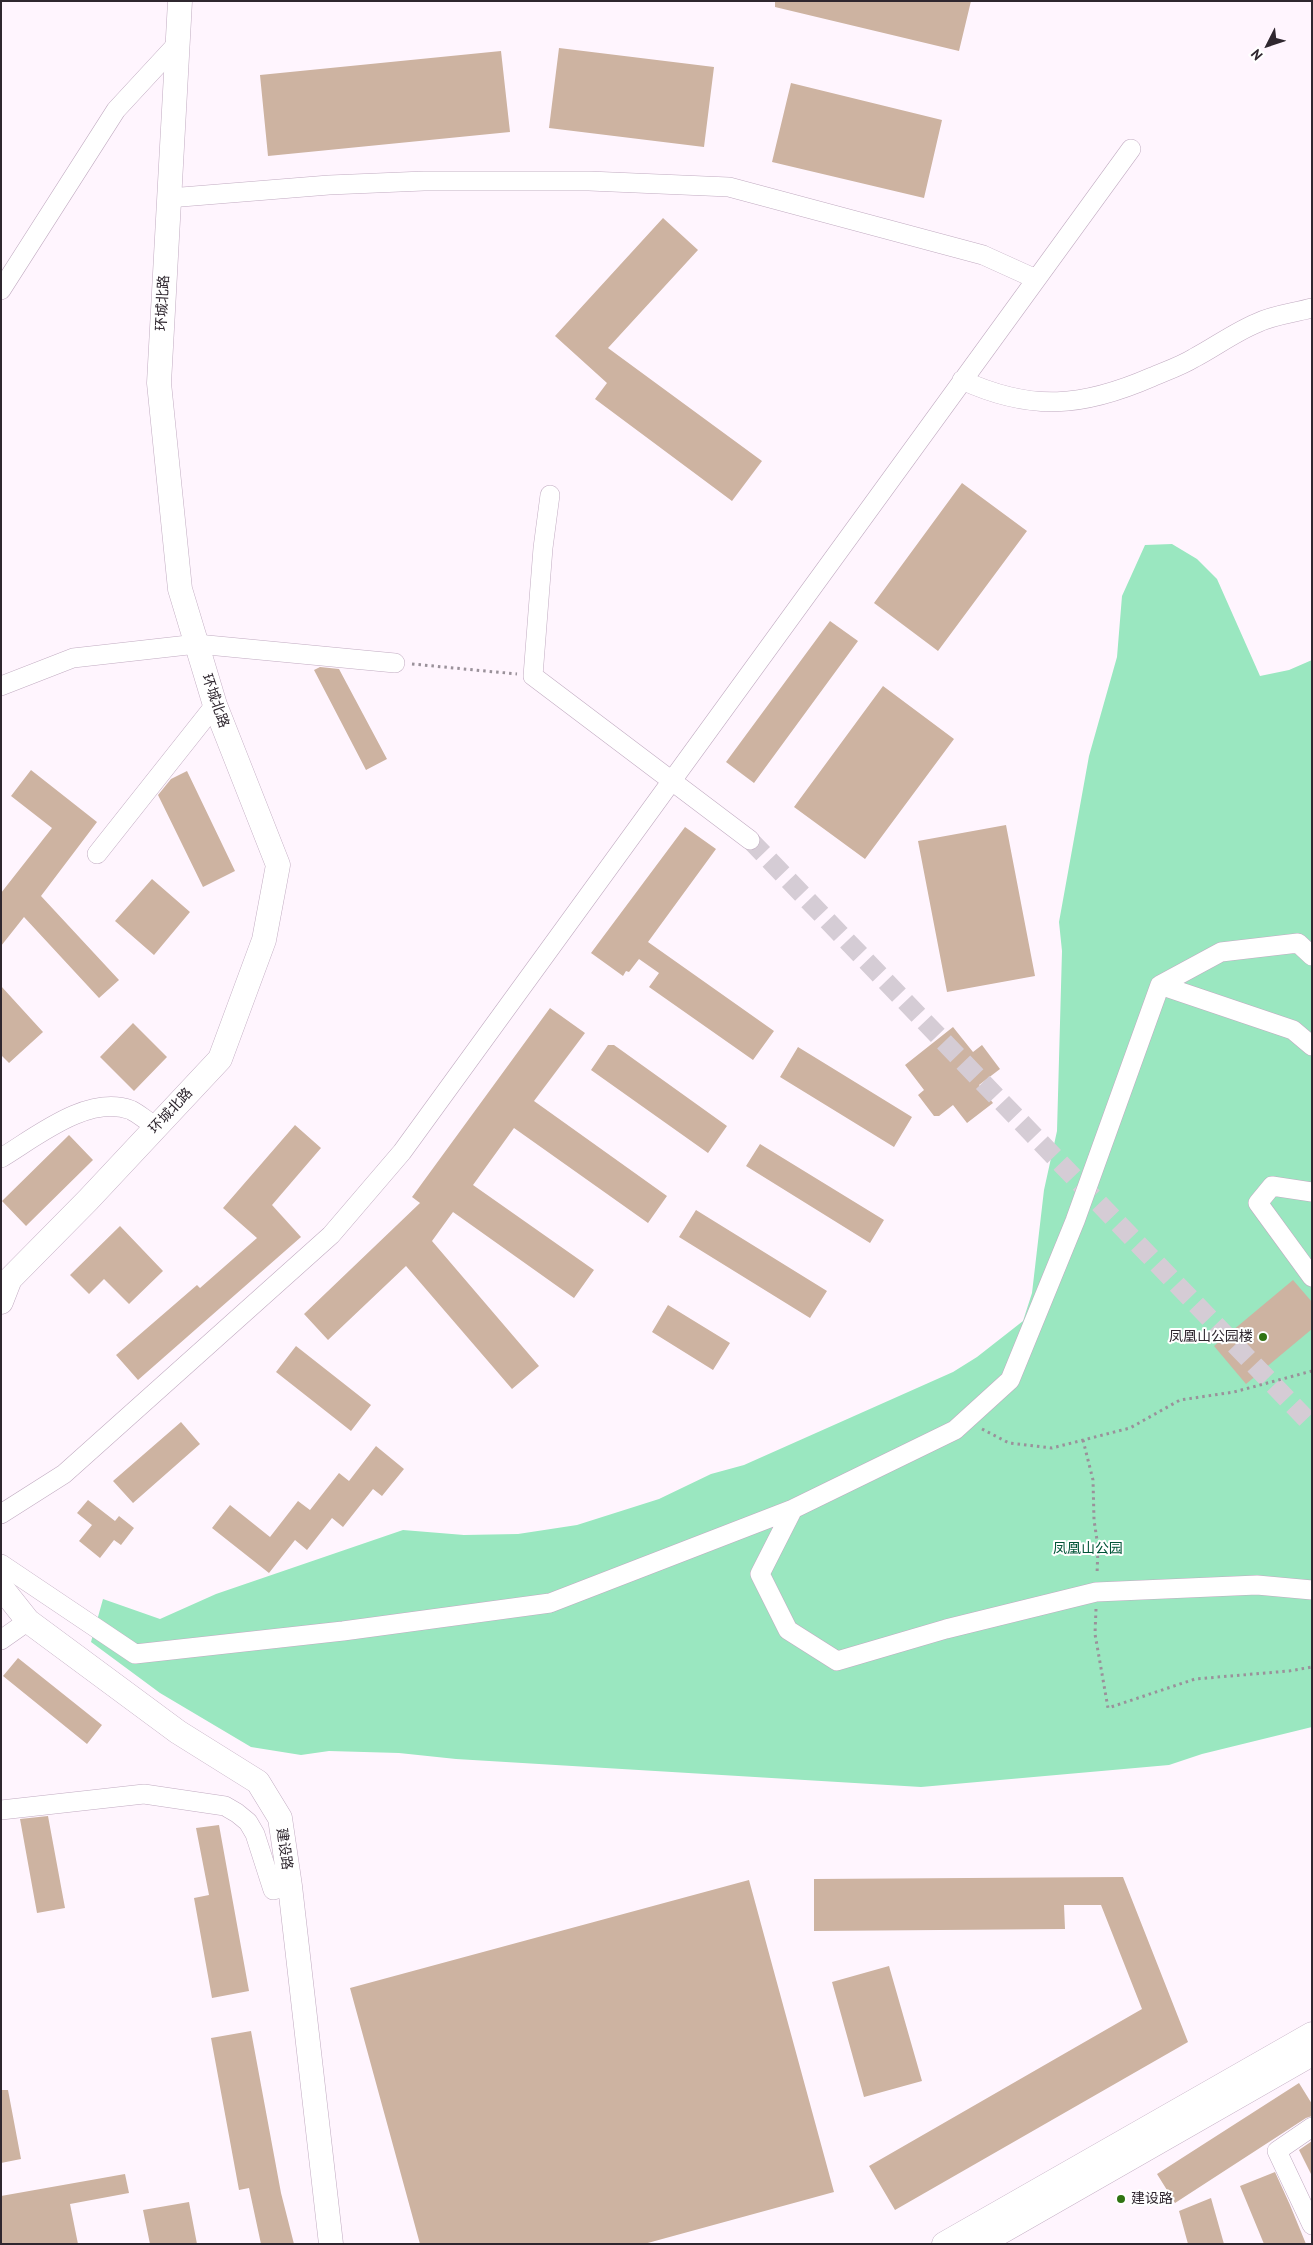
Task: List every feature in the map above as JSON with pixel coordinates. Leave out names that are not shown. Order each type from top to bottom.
[{"type":"main road","name":"环城北路","points":[[1,1302],[10,1280],[220,1059],[264,940],[278,865],[215,705],[180,589],[158,383],[180,1]]},
{"type":"main road","name":"建设路","points":[[1,1587],[28,1621],[178,1732],[258,1782],[280,1818],[290,1886],[331,2244]]},
{"type":"main road","points":[[944,2244],[1312,2034]]},
{"type":"main road","points":[[980,2244],[1309,2062]]},
{"type":"street","points":[[1,290],[116,110],[177,44]]},
{"type":"street","points":[[1,1514],[64,1474],[331,1235],[402,1152],[1131,148]]},
{"type":"street","points":[[169,198],[329,185],[424,181],[589,181],[729,187],[983,255],[1036,279]]},
{"type":"street","points":[[962,380],[983,390],[1028,401],[1059,402],[1097,397],[1120,391],[1192,360],[1257,322],[1312,308]]},
{"type":"street","points":[[550,495],[543,548],[533,676],[750,840]]},
{"type":"street","points":[[1,686],[73,658],[196,644],[395,663]]},
{"type":"street","points":[[97,854],[215,705]]},
{"type":"street","points":[[1,1564],[135,1654],[343,1631],[550,1603],[793,1509],[955,1430],[1010,1380],[1075,1221],[1160,985],[1221,952],[1298,942],[1312,956]]},
{"type":"street","points":[[1160,985],[1292,1030],[1312,1046]]},
{"type":"street","points":[[1,1158],[75,1113],[102,1107],[130,1110],[156,1127]]},
{"type":"street","points":[[1312,1192],[1272,1186],[1258,1203],[1312,1277]]},
{"type":"street","points":[[793,1509],[760,1574],[788,1630],[837,1661],[946,1628],[1096,1592],[1257,1586],[1312,1590]]},
{"type":"street","points":[[1,1640],[28,1621]]},
{"type":"street","points":[[1,1810],[144,1794],[224,1806],[237,1812],[248,1822],[254,1834],[272,1890],[290,1886]]},
{"type":"street","points":[[1312,2127],[1277,2151],[1312,2226]]},
{"type":"path","points":[[395,663],[533,676]]},
{"type":"path","points":[[965,1421],[1009,1443],[1052,1448],[1130,1428],[1180,1400],[1234,1392],[1312,1371]]},
{"type":"path","points":[[1083,1440],[1093,1480],[1094,1520],[1098,1547],[1096,1634],[1108,1708],[1195,1679],[1289,1671],[1312,1667]]},
{"type":"green space","name":"凤凰山公园","points":[[1172,544],[1197,559],[1217,579],[1260,676],[1289,670],[1312,660],[1312,1727],[1202,1754],[1169,1765],[921,1787],[456,1759],[399,1753],[329,1751],[301,1755],[251,1747],[160,1693],[91,1642],[103,1599],[160,1619],[216,1594],[403,1530],[464,1535],[518,1534],[577,1525],[659,1499],[711,1474],[744,1465],[953,1372],[977,1357],[1023,1321],[1032,1293],[1044,1190],[1057,1131],[1062,951],[1059,922],[1089,756],[1117,657],[1122,596],[1145,545]]},
{"type":"building","points":[[775,1],[971,1],[959,51],[775,7]]},
{"type":"building","points":[[559,48],[714,67],[704,147],[549,128]]},
{"type":"building","points":[[501,51],[510,132],[268,156],[260,75]]},
{"type":"building","points":[[791,83],[942,120],[924,198],[772,162]]},
{"type":"building","points":[[663,218],[698,250],[608,348],[762,461],[732,501],[595,399],[607,383],[555,336]]},
{"type":"building","points":[[962,483],[1027,531],[938,651],[874,603]]},
{"type":"building","points":[[830,621],[858,641],[754,783],[726,762]]},
{"type":"building","points":[[320,667],[339,669],[387,759],[366,770],[314,670]]},
{"type":"building","points":[[883,686],[954,739],[865,859],[794,807]]},
{"type":"building","points":[[31,770],[97,822],[41,896],[119,980],[99,998],[24,917],[1,946],[1,893],[52,828],[11,796]]},
{"type":"building","points":[[187,771],[235,871],[203,887],[158,795],[171,779]]},
{"type":"building","points":[[1006,825],[1035,976],[947,992],[918,841]]},
{"type":"building","points":[[685,827],[716,849],[648,942],[774,1031],[753,1060],[649,987],[659,973],[639,959],[629,972],[626,971],[623,976],[591,953]]},
{"type":"building","points":[[152,879],[190,912],[154,955],[115,921]]},
{"type":"building","points":[[1,986],[43,1032],[9,1063],[1,1055]]},
{"type":"building","points":[[550,1008],[585,1033],[534,1101],[667,1196],[648,1223],[514,1128],[473,1185],[594,1270],[574,1298],[453,1212],[432,1241],[539,1366],[512,1389],[406,1266],[328,1340],[304,1314],[420,1203],[412,1197]]},
{"type":"building","points":[[133,1023],[167,1057],[134,1091],[100,1057]]},
{"type":"building","points":[[953,1027],[973,1052],[982,1045],[1000,1069],[979,1085],[993,1103],[967,1123],[953,1105],[939,1116],[934,1116],[918,1095],[924,1090],[905,1065]]},
{"type":"building","points":[[608,1045],[614,1045],[727,1126],[708,1153],[591,1070]]},
{"type":"building","points":[[798,1047],[912,1117],[894,1147],[780,1077]]},
{"type":"building","points":[[295,1125],[321,1148],[272,1205],[301,1237],[138,1380],[116,1355],[197,1285],[200,1288],[257,1238],[223,1208]]},
{"type":"building","points":[[69,1135],[93,1160],[26,1226],[2,1201]]},
{"type":"building","points":[[760,1144],[884,1220],[870,1243],[746,1166]]},
{"type":"building","points":[[696,1210],[827,1291],[810,1318],[679,1237]]},
{"type":"building","points":[[120,1226],[163,1271],[129,1304],[104,1279],[89,1294],[70,1275]]},
{"type":"building","name":"凤凰山公园楼","points":[[1293,1280],[1312,1302],[1312,1329],[1246,1384],[1214,1346]]},
{"type":"building","points":[[668,1305],[730,1343],[713,1370],[652,1332]]},
{"type":"building","points":[[296,1346],[371,1405],[351,1431],[276,1372]]},
{"type":"building","points":[[181,1422],[200,1444],[133,1503],[113,1481]]},
{"type":"building","points":[[376,1446],[404,1469],[382,1496],[373,1489],[343,1527],[332,1518],[307,1550],[295,1540],[269,1573],[212,1528],[230,1505],[270,1537],[298,1501],[310,1510],[339,1473],[349,1481]]},
{"type":"building","points":[[88,1500],[115,1521],[119,1516],[134,1528],[121,1545],[114,1540],[100,1558],[79,1541],[92,1525],[77,1513]]},
{"type":"building","points":[[18,1658],[102,1725],[87,1744],[3,1676]]},
{"type":"building","points":[[48,1816],[65,1908],[37,1913],[20,1819]]},
{"type":"building","points":[[219,1825],[249,1991],[212,1998],[194,1898],[209,1895],[196,1828]]},
{"type":"building","points":[[1123,1877],[1188,2042],[895,2210],[869,2166],[1142,2009],[1101,1905],[1064,1905],[1065,1929],[814,1931],[814,1879]]},
{"type":"building","points":[[749,1880],[834,2192],[644,2244],[420,2244],[350,1988]]},
{"type":"building","points":[[889,1966],[922,2081],[864,2097],[832,1982]]},
{"type":"building","points":[[251,2031],[281,2193],[294,2244],[261,2244],[249,2188],[239,2190],[211,2038]]},
{"type":"building","points":[[1299,2083],[1312,2104],[1312,2116],[1306,2118],[1175,2203],[1157,2174]]},
{"type":"building","points":[[1,2090],[8,2090],[21,2159],[1,2163]]},
{"type":"building","points":[[1312,2141],[1312,2176],[1299,2150]]},
{"type":"building","points":[[1275,2172],[1306,2244],[1264,2244],[1240,2186]]},
{"type":"building","points":[[125,2174],[129,2193],[70,2204],[78,2244],[1,2244],[1,2196]]},
{"type":"building","points":[[1211,2198],[1224,2244],[1188,2244],[1179,2211]]},
{"type":"building","points":[[189,2202],[197,2244],[150,2244],[143,2210]]},
{"type":"tunnel","points":[[750,840],[1312,1425]]},
{"type":"place","name":"凤凰山公园楼","points":[[1263,1337]]},
{"type":"place","name":"建设路","points":[[1121,2199]]}]
